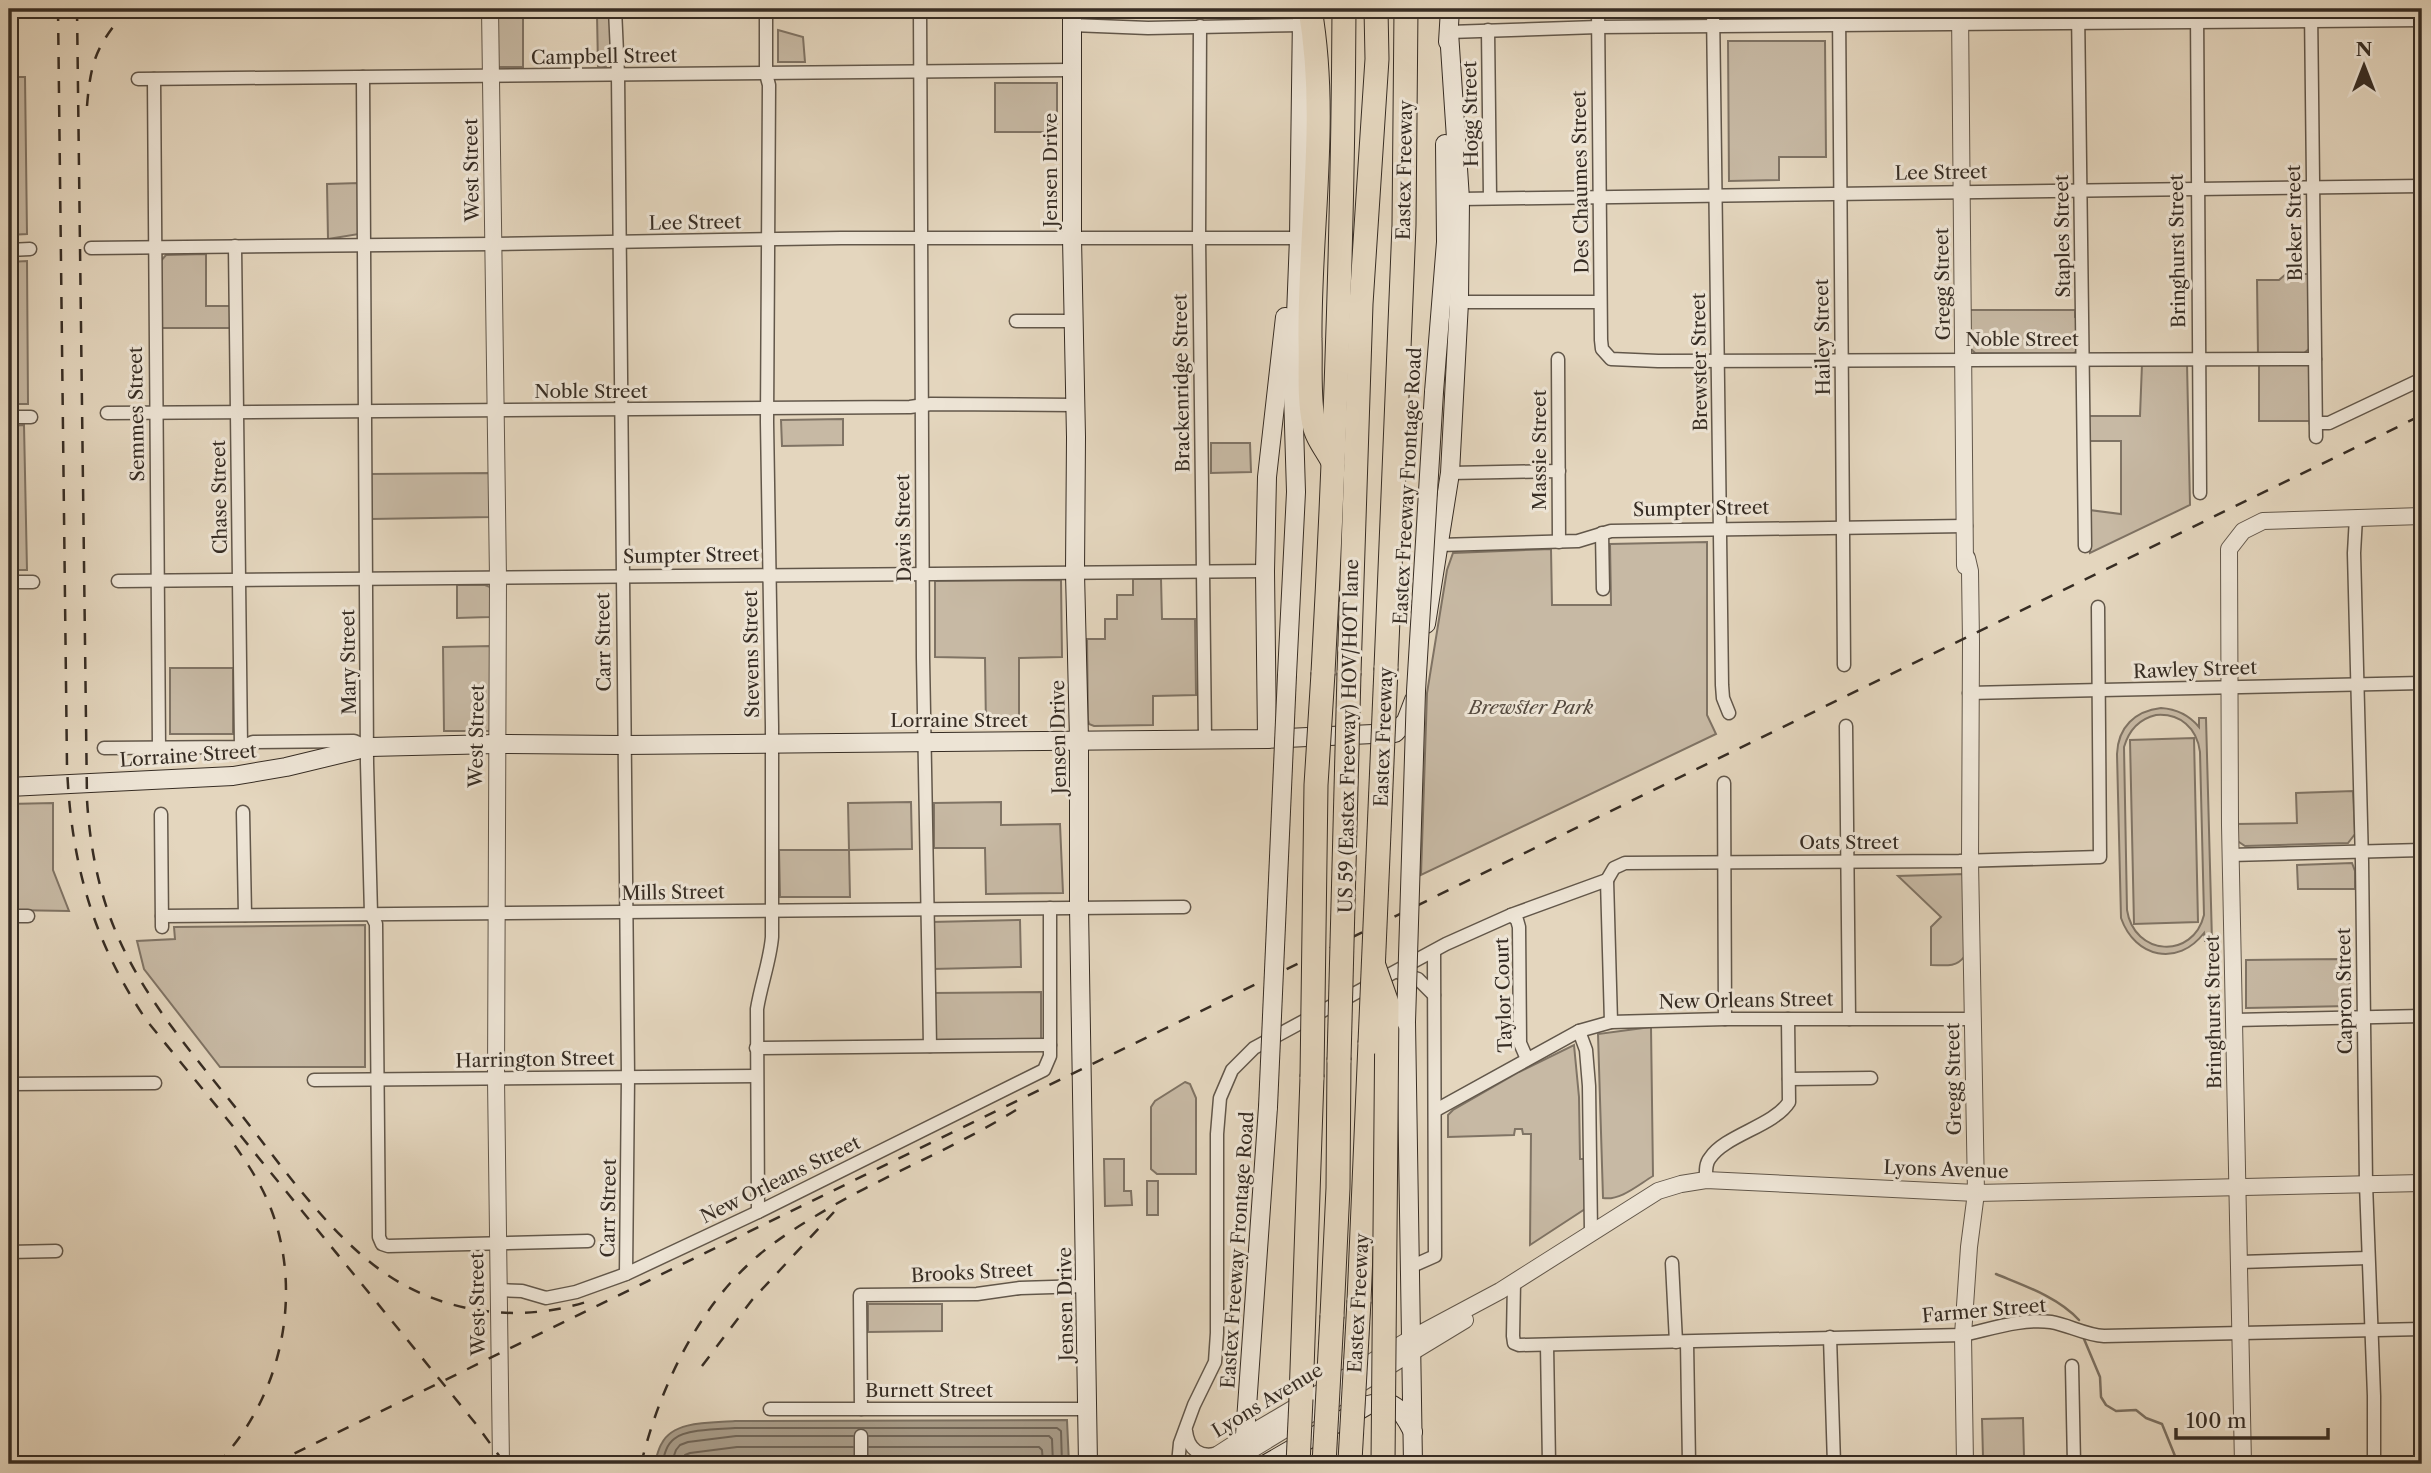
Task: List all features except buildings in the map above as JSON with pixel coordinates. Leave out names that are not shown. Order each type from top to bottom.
[{"type":"highway","points":[[1298,1464],[1305,1330],[1316,785],[1335,465],[1343,198],[1344,9]]},
{"type":"highway","name":"US 59 (Eastex Freeway) HOV/HOT lane","points":[[1324,1464],[1338,1188],[1339,1060],[1360,304],[1377,59],[1376,9]]},
{"type":"highway","name":"Eastex Freeway","points":[[1350,1463],[1370,1043],[1385,969],[1385,668],[1404,225],[1406,9]]},
{"type":"highway","points":[[1305,14],[1317,49],[1320,123],[1310,300],[1311,385],[1314,426],[1335,465]]},
{"type":"highway","points":[[1383,1464],[1387,1003],[1385,969]]},
{"type":"main road","name":"Eastex Freeway Frontage Road","points":[[1413,1464],[1406,1021],[1416,691],[1446,242],[1445,111],[1450,9]]},
{"type":"main road","points":[[1267,739],[1267,477],[1291,255],[1298,238],[1305,14]]},
{"type":"main road","name":"Jensen Drive","points":[[1072,17],[1070,70],[1075,573],[1088,1464]]},
{"type":"main road","points":[[1439,545],[1450,473],[1459,302],[1460,198],[1449,32]]},
{"type":"main road","name":"Eastex Freeway Frontage Road","points":[[1234,1459],[1245,1437],[1268,1107],[1296,492],[1293,393],[1298,238]]},
{"type":"main road","name":"Lorraine Street","points":[[9,787],[233,776],[286,767],[369,747],[1267,739],[1395,733],[1406,721],[1414,701],[1439,545]]},
{"type":"main road","points":[[1266,1464],[1368,1405],[1379,1402],[1392,1404],[1405,1417],[1413,1432]]},
{"type":"street","name":"West Street","points":[[490,9],[498,578],[496,1079],[501,1464]]},
{"type":"street","name":"Carr Street","points":[[615,9],[618,75],[624,912],[628,1077],[626,1274]]},
{"type":"street","name":"Stevens Street","points":[[758,1212],[758,998],[771,951],[772,743],[767,408],[769,85],[766,74],[766,9]]},
{"type":"street","name":"Davis Street","points":[[920,9],[923,574],[930,1046]]},
{"type":"street","name":"Des Chaumes Street","points":[[1598,9],[1600,302],[1601,340],[1605,355]]},
{"type":"street","name":"Brewster Street","points":[[1713,9],[1722,685],[1723,698],[1729,712]]},
{"type":"street","name":"Hailey Street","points":[[1839,9],[1844,666]]},
{"type":"street","name":"Staples Street","points":[[2078,9],[2085,546]]},
{"type":"street","points":[[1072,17],[1148,28],[1200,26],[1305,14]]},
{"type":"street","points":[[1449,32],[1598,27],[1839,26],[1960,17],[2078,24],[2197,15],[2311,15],[2422,20]]},
{"type":"street","name":"Bringhurst Street","points":[[2197,15],[2200,493]]},
{"type":"street","name":"Bleker Street","points":[[2311,15],[2316,430],[2422,379]]},
{"type":"street","name":"Gregg Street","points":[[1960,17],[1966,558],[1970,571],[1972,685],[1969,693],[1970,861],[1976,1193],[1963,1335],[1965,1464]]},
{"type":"street","name":"Brackenridge Street","points":[[1200,26],[1199,238],[1205,739]]},
{"type":"street","name":"Hogg Street","points":[[1488,30],[1490,197]]},
{"type":"street","name":"Campbell Street","points":[[138,79],[1070,70]]},
{"type":"street","name":"Mary Street","points":[[363,77],[366,579],[371,914],[376,924],[379,1237],[382,1244],[395,1246],[497,1243]]},
{"type":"street","name":"Semmes Street","points":[[154,79],[153,247],[159,748]]},
{"type":"street","name":"Lee Street","points":[[1460,198],[2422,186]]},
{"type":"street","name":"Lee Street","points":[[91,248],[769,240],[1298,238]]},
{"type":"street","name":"Chase Street","points":[[235,246],[241,747]]},
{"type":"street","points":[[9,250],[30,249]]},
{"type":"street","points":[[1459,302],[1600,302]]},
{"type":"street","points":[[1016,321],[1073,321]]},
{"type":"street","name":"Noble Street","points":[[1605,355],[1620,360],[2315,359]]},
{"type":"street","name":"Massie Street","points":[[1558,359],[1559,542]]},
{"type":"street","name":"Noble Street","points":[[107,413],[922,407],[931,404],[1075,405]]},
{"type":"street","points":[[9,417],[31,417]]},
{"type":"street","points":[[1450,473],[1559,471]]},
{"type":"street","points":[[2356,517],[2422,516]]},
{"type":"street","name":"Bringhurst Street","points":[[2243,1464],[2230,855],[2229,549],[2249,527],[2263,521],[2356,517]]},
{"type":"street","name":"Capron Street","points":[[2356,517],[2354,553],[2366,1184],[2375,1464]]},
{"type":"street","name":"Sumpter Street","points":[[1439,545],[1559,542],[1589,539],[1611,531],[1966,526]]},
{"type":"street","points":[[1602,533],[1603,589]]},
{"type":"street","name":"Sumpter Street","points":[[118,581],[1265,572]]},
{"type":"street","points":[[9,582],[33,582]]},
{"type":"street","points":[[2098,607],[2099,691]]},
{"type":"street","name":"Rawley Street","points":[[1969,693],[2422,683]]},
{"type":"street","name":"Oats Street","points":[[1607,880],[1614,867],[1625,863],[1970,861],[2100,857],[2099,691]]},
{"type":"street","points":[[1846,726],[1849,1019]]},
{"type":"street","name":"Lorraine Street","points":[[104,748],[241,747],[253,742],[354,741],[369,747]]},
{"type":"street","points":[[1724,782],[1725,1019]]},
{"type":"street","points":[[243,812],[245,915]]},
{"type":"street","name":"Mills Street","points":[[162,814],[162,922],[245,915],[1184,907]]},
{"type":"street","points":[[2230,855],[2422,850]]},
{"type":"street","points":[[1607,880],[1611,1022]]},
{"type":"street","name":"Taylor Court","points":[[1434,951],[1511,915],[1607,880]]},
{"type":"street","points":[[756,1048],[1050,1045],[1050,908]]},
{"type":"street","name":"Taylor Court","points":[[1436,1110],[1527,1059],[1520,1044],[1519,928],[1517,920],[1511,915]]},
{"type":"street","points":[[9,916],[28,916]]},
{"type":"street","points":[[1410,1267],[1435,1255],[1434,951]]},
{"type":"street","name":"Eastex Freeway Frontage Road","points":[[1178,1464],[1180,1443],[1214,1362],[1217,1333],[1217,1134],[1220,1098],[1232,1070],[1254,1048],[1385,969],[1434,951]]},
{"type":"street","points":[[1385,969],[1418,979],[1434,995]]},
{"type":"street","points":[[2235,1020],[2422,1016]]},
{"type":"street","points":[[1706,1180],[1709,1158],[1786,1107],[1789,1102],[1788,1019]]},
{"type":"street","name":"New Orleans Street","points":[[1527,1059],[1579,1031],[1611,1022],[1973,1019]]},
{"type":"street","points":[[1579,1031],[1586,1050],[1589,1086],[1591,1232]]},
{"type":"street","name":"New Orleans Street","points":[[498,1290],[522,1291],[546,1298],[576,1292],[626,1274],[758,1212],[1044,1070],[1050,1056],[1050,1045]]},
{"type":"street","name":"Harrington Street","points":[[314,1080],[756,1076]]},
{"type":"street","points":[[1789,1079],[1871,1078]]},
{"type":"street","points":[[9,1084],[155,1083]]},
{"type":"street","name":"Lyons Avenue","points":[[1234,1459],[1245,1437],[1483,1309],[1500,1291],[1591,1232],[1658,1191],[1681,1184],[1706,1180],[1976,1193],[2422,1183]]},
{"type":"street","points":[[497,1243],[588,1241]]},
{"type":"street","points":[[9,1252],[56,1251]]},
{"type":"street","points":[[2240,1262],[2368,1258]]},
{"type":"street","points":[[1672,1263],[1681,1342],[1689,1464]]},
{"type":"street","name":"Farmer Street","points":[[1514,1282],[1514,1343],[1519,1345],[1963,1335],[2033,1321],[2054,1322],[2088,1334],[2104,1336],[2422,1329]]},
{"type":"street","name":"Brooks Street","points":[[861,1409],[860,1296],[977,1294],[1020,1288],[1085,1286]]},
{"type":"street","points":[[1830,1337],[1834,1464]]},
{"type":"street","points":[[1547,1345],[1549,1464]]},
{"type":"street","name":"Lyons Avenue","points":[[1203,1464],[1234,1459],[1412,1346]]},
{"type":"street","points":[[2072,1366],[2074,1464]]},
{"type":"street","name":"Burnett Street","points":[[770,1409],[1088,1409]]},
{"type":"street","points":[[1186,1431],[1187,1441],[1198,1454],[1234,1459]]},
{"type":"street","points":[[861,1436],[861,1464]]},
{"type":"green space","points":[[9,9],[14,9],[15,77],[25,77],[27,234],[9,235]]},
{"type":"green space","points":[[495,9],[609,9],[612,56],[606,66],[598,66],[597,15],[523,14],[523,67],[499,67],[496,63]]},
{"type":"green space","points":[[778,30],[803,37],[805,62],[778,62]]},
{"type":"green space","points":[[1728,41],[1825,41],[1826,157],[1779,157],[1779,180],[1729,181]]},
{"type":"green space","points":[[995,83],[1057,83],[1057,132],[995,132]]},
{"type":"green space","points":[[359,183],[359,234],[328,239],[327,184]]},
{"type":"green space","points":[[206,254],[206,306],[232,306],[232,328],[159,328],[159,263],[166,255]]},
{"type":"green space","points":[[27,261],[28,404],[9,404],[9,262]]},
{"type":"green space","points":[[2286,274],[2309,274],[2310,348],[2302,355],[2258,355],[2257,280],[2279,280]]},
{"type":"green space","points":[[1968,310],[2075,310],[2075,317],[2078,318],[2079,349],[2073,354],[1975,353],[1969,347]]},
{"type":"green space","points":[[2187,363],[2190,505],[2090,553],[2089,510],[2121,514],[2121,441],[2089,441],[2088,416],[2140,416],[2142,364]]},
{"type":"green space","points":[[2259,364],[2310,366],[2312,421],[2259,421]]},
{"type":"green space","points":[[843,419],[843,445],[782,446],[781,420]]},
{"type":"green space","points":[[24,425],[27,570],[9,570],[9,426]]},
{"type":"green space","points":[[1211,443],[1250,443],[1251,472],[1211,473]]},
{"type":"green space","points":[[491,473],[492,517],[371,519],[371,474]]},
{"type":"green space","name":"Brewster Park","points":[[1707,542],[1707,715],[1716,734],[1421,875],[1427,693],[1447,570],[1453,553],[1551,549],[1552,605],[1611,605],[1610,544]]},
{"type":"green space","points":[[1133,579],[1161,579],[1162,619],[1195,619],[1196,695],[1153,696],[1153,725],[1094,726],[1089,724],[1088,720],[1087,639],[1105,639],[1105,619],[1117,619],[1117,595],[1133,595]]},
{"type":"green space","points":[[1061,580],[1062,657],[1019,658],[1019,727],[986,727],[985,658],[935,657],[935,581]]},
{"type":"green space","points":[[457,585],[490,587],[490,617],[457,618]]},
{"type":"green space","points":[[491,646],[492,727],[489,731],[444,731],[443,647]]},
{"type":"green space","points":[[170,668],[233,668],[233,734],[170,734]]},
{"type":"green space","points":[[2161,708],[2177,711],[2199,727],[2199,718],[2206,718],[2212,941],[2205,941],[2204,933],[2194,944],[2170,954],[2158,953],[2136,942],[2121,918],[2118,744],[2130,722]],"holes":[[[2156,715],[2180,720],[2191,729],[2200,752],[2204,915],[2198,930],[2188,940],[2164,947],[2140,937],[2127,910],[2124,747],[2132,730],[2140,722]]]},
{"type":"green space","points":[[2194,738],[2198,922],[2134,924],[2130,740]]},
{"type":"green space","points":[[2353,791],[2355,834],[2348,843],[2245,846],[2236,840],[2236,824],[2297,823],[2296,793]]},
{"type":"green space","points":[[911,802],[912,849],[849,850],[848,803]]},
{"type":"green space","points":[[1001,802],[1001,825],[1060,824],[1063,893],[986,894],[985,848],[934,848],[934,803]]},
{"type":"green space","points":[[53,803],[53,870],[69,911],[9,910],[9,804]]},
{"type":"green space","points":[[779,850],[849,850],[850,897],[780,897]]},
{"type":"green space","points":[[2352,863],[2355,889],[2298,889],[2297,865]]},
{"type":"green space","points":[[1965,874],[1964,957],[1953,964],[1931,965],[1931,927],[1941,917],[1898,876]]},
{"type":"green space","points":[[1020,920],[1021,967],[932,969],[931,922]]},
{"type":"green space","points":[[365,925],[365,1067],[220,1067],[144,969],[137,941],[175,939],[174,927]]},
{"type":"green space","points":[[2349,959],[2350,1006],[2246,1008],[2246,960]]},
{"type":"green space","points":[[1041,992],[1041,1039],[936,1040],[933,1036],[933,993]]},
{"type":"green space","points":[[1651,1027],[1653,1176],[1622,1195],[1603,1198],[1598,1034]]},
{"type":"green space","points":[[1574,1045],[1579,1097],[1580,1159],[1585,1159],[1585,1209],[1530,1245],[1531,1134],[1523,1134],[1522,1129],[1515,1129],[1514,1135],[1448,1137],[1448,1115],[1519,1072]]},
{"type":"green space","points":[[1185,1082],[1190,1084],[1196,1098],[1196,1174],[1157,1174],[1151,1169],[1151,1107],[1155,1101]]},
{"type":"green space","points":[[1104,1159],[1124,1159],[1124,1191],[1131,1191],[1132,1205],[1105,1206]]},
{"type":"green space","points":[[1147,1181],[1158,1181],[1158,1215],[1147,1215]]},
{"type":"green space","points":[[868,1304],[942,1304],[942,1331],[868,1332]]},
{"type":"green space","points":[[2023,1418],[2024,1456],[1983,1457],[1982,1419]]},
{"type":"water","points":[[1067,1420],[1069,1464],[654,1464],[661,1445],[668,1436],[675,1430],[695,1424],[735,1421]]},
{"type":"waterway","points":[[1996,1274],[2051,1299],[2079,1320]]},
{"type":"waterway","points":[[2084,1339],[2100,1377],[2101,1397],[2106,1405],[2116,1411],[2136,1410],[2146,1418],[2162,1424],[2175,1456]]},
{"type":"railway","points":[[58,9],[67,767],[74,836],[88,900],[112,961],[147,1021],[476,1424],[505,1464]]},
{"type":"railway","points":[[77,9],[87,800],[97,871],[112,922],[131,963],[159,1010],[297,1186],[358,1252],[404,1285],[448,1303],[472,1309],[519,1313],[589,1301]]},
{"type":"railway","points":[[87,106],[97,53],[127,9]]},
{"type":"railway","points":[[273,1464],[2422,415]]},
{"type":"railway","points":[[641,1464],[659,1406],[684,1350],[718,1298],[760,1254],[816,1215],[1016,1110]]},
{"type":"railway","points":[[217,1464],[239,1438],[257,1409],[271,1377],[285,1310],[281,1242],[271,1209],[253,1172],[230,1139]]},
{"type":"railway","points":[[702,1366],[752,1300],[834,1212]]}]
